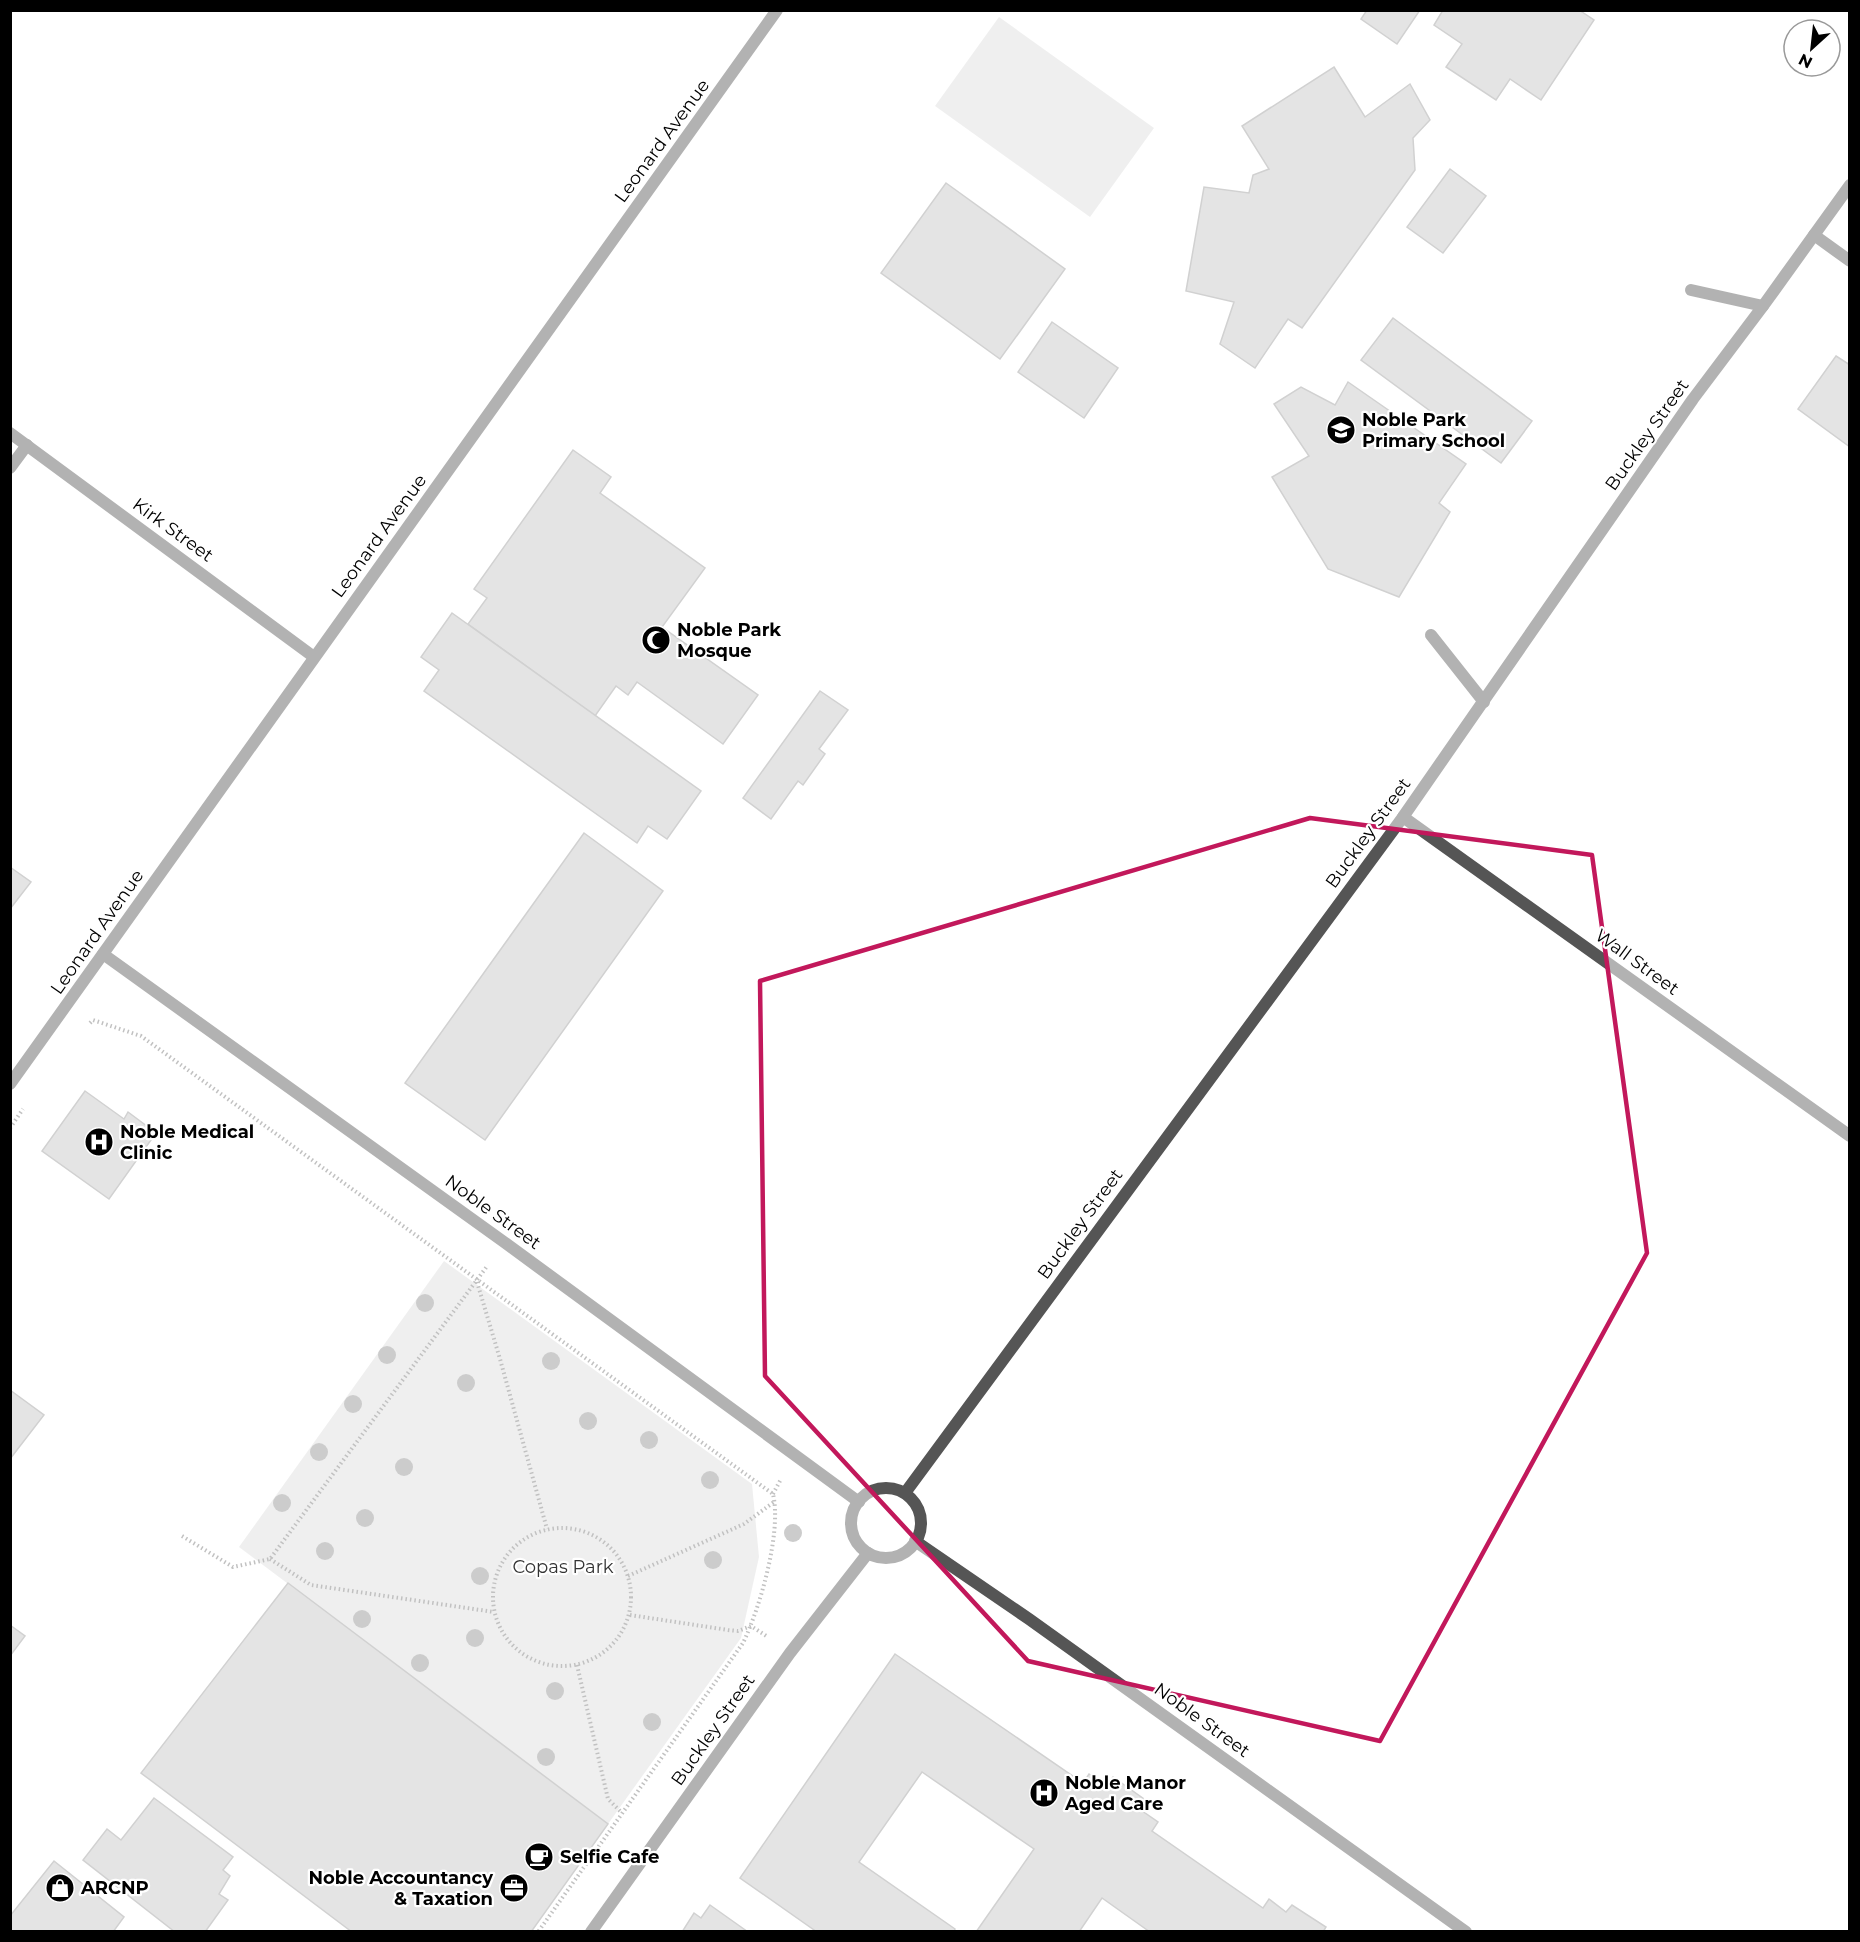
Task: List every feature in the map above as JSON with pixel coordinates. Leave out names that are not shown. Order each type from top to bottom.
[{"type":"street","name":"Leonard Avenue","points":[[10,1084],[777,10]]},
{"type":"street","name":"Buckley Street","points":[[905,1493],[1403,817],[1693,399],[1850,185]]},
{"type":"street","points":[[1814,235],[1850,261]]},
{"type":"street","points":[[1691,290],[1763,306]]},
{"type":"street","name":"Kirk Street","points":[[10,433],[314,657]]},
{"type":"street","points":[[10,468],[27,445]]},
{"type":"street","points":[[1431,634],[1484,702]]},
{"type":"street","name":"Wall Street","points":[[1403,817],[1850,1136]]},
{"type":"street","name":"Noble Street","points":[[103,954],[504,1242],[859,1502]]},
{"type":"street","points":[[883,1488],[905,1493],[914,1502],[921,1524],[915,1541],[906,1552],[896,1557],[884,1558],[868,1553],[859,1545],[853,1534],[851,1522],[854,1508],[859,1502],[871,1491],[883,1488]]},
{"type":"street","name":"Noble Street","points":[[915,1541],[1029,1619],[1451,1927],[1466,1932]]},
{"type":"street","name":"Buckley Street","points":[[591,1932],[790,1653],[868,1553]]},
{"type":"path","points":[[85,1028],[93,1020],[141,1036],[772,1494],[774,1501],[772,1545],[752,1626],[743,1643],[538,1932]]},
{"type":"path","points":[[10,1128],[30,1100]]},
{"type":"path","points":[[182,1536],[232,1567],[270,1559],[504,1242]]},
{"type":"path","points":[[477,1281],[547,1529]]},
{"type":"path","points":[[628,1576],[744,1524],[774,1501]]},
{"type":"path","points":[[568,1528],[587,1532],[605,1543],[619,1558],[628,1576],[632,1596],[630,1615],[622,1633],[610,1648],[595,1659],[577,1665],[555,1666],[534,1660],[516,1649],[502,1632],[494,1612],[493,1590],[498,1569],[510,1551],[527,1537],[547,1529],[568,1528]]},
{"type":"path","points":[[270,1559],[311,1585],[494,1612]]},
{"type":"path","points":[[630,1615],[738,1631],[752,1626]]},
{"type":"path","points":[[752,1626],[790,1653]]},
{"type":"path","points":[[577,1665],[608,1799],[622,1813]]},
{"type":"highlighted area","points":[[1310,818],[1592,855],[1647,1253],[1380,1741],[1028,1661],[765,1376],[760,981]]},
{"type":"green space","points":[[999,17],[1154,128],[1090,217],[935,106]]},
{"type":"green space","name":"Copas Park","points":[[444,1261],[752,1484],[759,1557],[741,1638],[608,1824],[239,1547]]},
{"type":"building","points":[[1367,10],[1420,10],[1397,44],[1361,19]]},
{"type":"building","points":[[1443,10],[1579,10],[1594,20],[1541,100],[1510,79],[1496,100],[1446,67],[1462,44],[1434,25]]},
{"type":"building","points":[[1334,67],[1365,117],[1410,84],[1430,120],[1413,138],[1415,170],[1302,328],[1288,319],[1255,368],[1220,344],[1234,302],[1186,291],[1204,187],[1249,193],[1253,175],[1269,169],[1242,126]]},
{"type":"building","points":[[1450,169],[1486,196],[1443,253],[1407,227]]},
{"type":"building","points":[[946,183],[1065,269],[1000,359],[881,273]]},
{"type":"building","points":[[1393,318],[1532,421],[1501,463],[1361,360]]},
{"type":"building","points":[[1052,322],[1118,368],[1084,418],[1018,372]]},
{"type":"building","points":[[1836,356],[1850,365],[1850,447],[1798,409]]},
{"type":"building","points":[[1348,382],[1466,464],[1439,503],[1450,512],[1399,597],[1328,569],[1272,477],[1309,456],[1274,404],[1301,387],[1335,405]]},
{"type":"building","points":[[573,450],[611,477],[600,493],[705,568],[662,627],[758,695],[723,744],[637,682],[628,695],[616,686],[595,716],[468,624],[487,598],[474,589]]},
{"type":"building","points":[[452,613],[701,791],[667,839],[648,826],[637,843],[424,691],[439,670],[421,657]]},
{"type":"building","points":[[820,691],[848,710],[819,749],[825,754],[803,785],[798,781],[771,819],[743,798]]},
{"type":"building","points":[[584,833],[663,891],[485,1140],[405,1083]]},
{"type":"building","points":[[10,867],[31,882],[10,909]]},
{"type":"building","name":"Noble Medical Clinic","points":[[85,1091],[124,1119],[128,1112],[156,1133],[109,1199],[42,1151]]},
{"type":"building","points":[[10,1390],[44,1415],[10,1459]]},
{"type":"building","points":[[288,1583],[608,1824],[531,1932],[352,1932],[141,1773]]},
{"type":"building","points":[[10,1625],[25,1636],[10,1656]]},
{"type":"building","name":"Noble Manor Aged Care","points":[[895,1654],[1083,1783],[1089,1774],[1107,1786],[1113,1777],[1144,1799],[1138,1808],[1158,1822],[1152,1831],[1263,1908],[1269,1899],[1286,1912],[1292,1905],[1326,1927],[1323,1932],[1150,1932],[1102,1898],[1079,1932],[976,1932],[1034,1849],[922,1772],[859,1862],[955,1929],[954,1932],[817,1932],[740,1878]]},
{"type":"building","points":[[154,1798],[233,1857],[223,1870],[230,1876],[219,1894],[228,1900],[205,1932],[175,1932],[83,1860],[107,1829],[121,1840]]},
{"type":"building","name":"ARCNP","points":[[54,1861],[124,1917],[113,1932],[10,1932],[10,1916]]},
{"type":"building","points":[[710,1905],[748,1932],[682,1932],[694,1913],[701,1918]]},
{"type":"place","name":"Noble Park Primary School","points":[[1341,430]]},
{"type":"place","name":"Noble Park Mosque","points":[[656,640]]},
{"type":"place","name":"Noble Medical Clinic","points":[[99,1142]]},
{"type":"place","name":"Noble Manor Aged Care","points":[[1044,1793]]},
{"type":"place","name":"Selfie Cafe","points":[[539,1857]]},
{"type":"place","name":"ARCNP","points":[[60,1888]]},
{"type":"place","name":"Noble Accountancy & Taxation","points":[[514,1888]]}]
